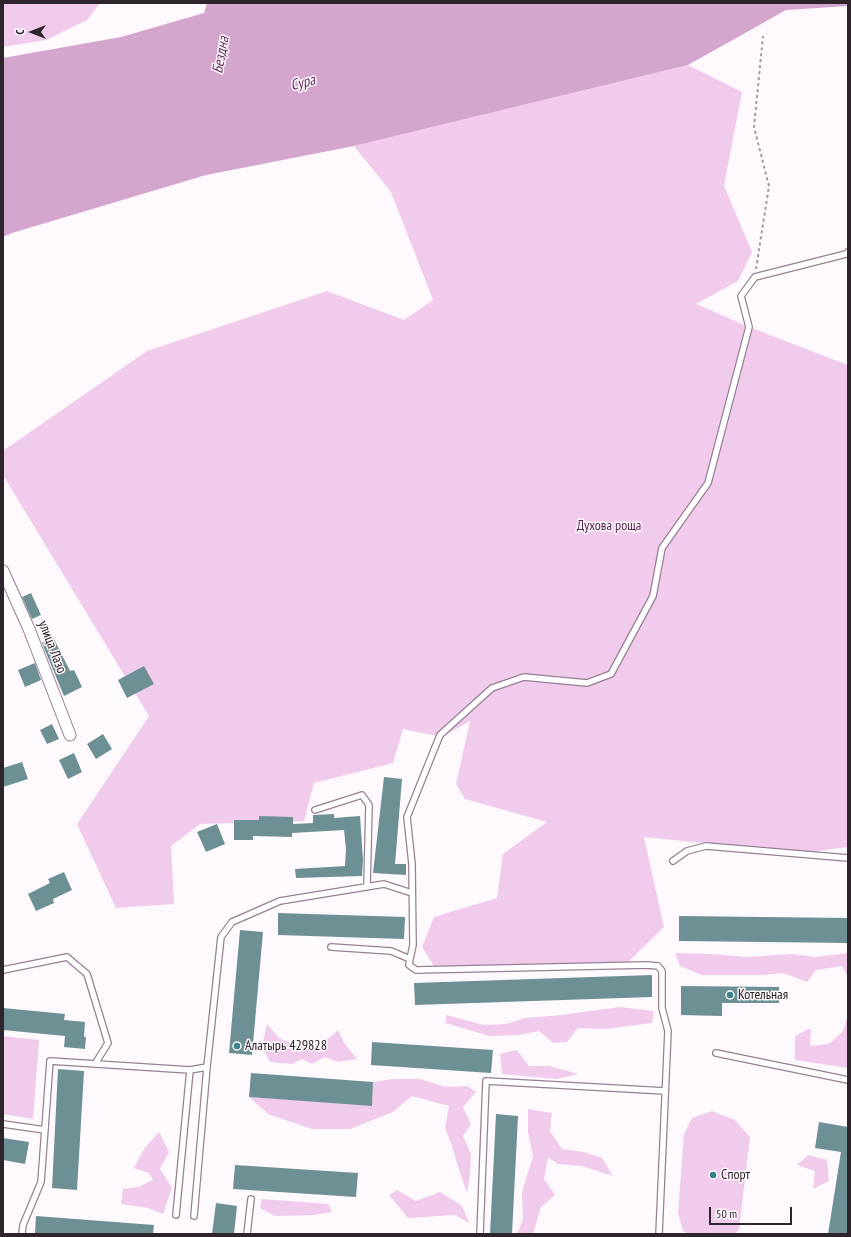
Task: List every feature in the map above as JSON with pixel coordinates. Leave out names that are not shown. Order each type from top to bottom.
[{"type":"street","name":"улица Лазо","points":[[3,571],[30,629],[70,736]]},
{"type":"lane","points":[[659,1234],[668,1031],[662,1008],[662,971],[658,966],[639,965],[416,970],[409,966],[413,945],[412,864],[407,818],[440,734],[492,688],[524,677],[587,683],[611,674],[653,596],[662,548],[708,483],[749,327],[742,296],[755,277],[846,254],[848,252]]},
{"type":"lane","points":[[315,810],[362,795],[369,805],[367,887]]},
{"type":"lane","points":[[673,861],[687,851],[706,846],[848,858]]},
{"type":"lane","points":[[194,1216],[207,1067],[221,937],[232,922],[280,901],[384,884],[412,893]]},
{"type":"lane","points":[[330,947],[391,951],[410,958]]},
{"type":"lane","points":[[3,970],[67,957],[87,974],[108,1043],[95,1064]]},
{"type":"lane","points":[[716,1053],[848,1080]]},
{"type":"lane","points":[[22,1234],[23,1225],[41,1182],[50,1061],[190,1070],[207,1067]]},
{"type":"lane","points":[[176,1216],[190,1070]]},
{"type":"lane","points":[[480,1234],[486,1081],[665,1092]]},
{"type":"lane","points":[[3,1124],[45,1130]]},
{"type":"lane","points":[[247,1234],[251,1199]]},
{"type":"path","points":[[755,277],[769,186],[754,127],[763,36]]},
{"type":"green space","points":[[3,3],[100,3],[87,20],[46,40],[3,47]]},
{"type":"green space","name":"Духова роща","points":[[688,65],[742,92],[724,186],[752,252],[738,281],[696,304],[749,327],[848,365],[848,847],[802,853],[644,837],[664,927],[626,964],[434,966],[422,947],[434,917],[497,898],[503,854],[547,822],[465,799],[456,784],[470,721],[442,737],[403,729],[393,763],[314,783],[304,821],[200,824],[171,846],[174,904],[116,908],[77,824],[149,716],[3,475],[3,451],[147,351],[327,291],[404,320],[433,300],[391,192],[354,146]]},
{"type":"green space","points":[[675,953],[748,957],[793,954],[815,957],[848,953],[848,977],[842,966],[816,970],[807,982],[784,973],[763,975],[702,975],[680,966]]},
{"type":"green space","points":[[620,1007],[654,1011],[652,1023],[606,1029],[578,1028],[567,1042],[553,1043],[539,1031],[519,1035],[489,1036],[446,1023],[446,1015],[484,1025],[506,1024],[525,1018]]},
{"type":"green space","points":[[848,1015],[848,1068],[795,1060],[795,1036],[811,1028],[810,1046],[829,1044],[843,1031]]},
{"type":"green space","points":[[267,1024],[279,1038],[297,1046],[321,1045],[338,1030],[345,1044],[357,1059],[338,1062],[325,1057],[312,1064],[302,1059],[292,1064],[270,1062],[262,1046]]},
{"type":"green space","points":[[3,1036],[39,1040],[33,1119],[3,1114]]},
{"type":"green space","points":[[517,1050],[529,1066],[549,1066],[578,1074],[557,1079],[502,1074],[500,1054]]},
{"type":"green space","points":[[393,1079],[420,1079],[446,1087],[467,1086],[476,1092],[463,1107],[471,1124],[463,1136],[471,1154],[467,1193],[445,1128],[449,1106],[412,1096],[393,1112],[350,1129],[312,1129],[268,1114],[249,1097],[372,1105],[373,1082]]},
{"type":"green space","points":[[528,1109],[552,1113],[550,1131],[562,1149],[584,1152],[602,1158],[613,1176],[582,1166],[558,1164],[548,1157],[544,1179],[555,1195],[541,1207],[533,1234],[517,1234],[523,1219],[522,1192],[533,1156],[528,1133]]},
{"type":"green space","name":"Спорт","points":[[712,1111],[735,1120],[750,1137],[739,1230],[735,1234],[688,1234],[683,1231],[678,1213],[684,1134],[692,1118]]},
{"type":"green space","points":[[159,1132],[169,1152],[160,1169],[172,1188],[163,1214],[148,1208],[121,1204],[123,1189],[138,1187],[153,1180],[149,1173],[134,1168],[144,1149]]},
{"type":"green space","points":[[808,1155],[827,1160],[829,1181],[813,1189],[815,1171],[797,1165]]},
{"type":"green space","points":[[397,1190],[416,1201],[440,1192],[462,1206],[469,1223],[455,1215],[408,1218],[389,1195]]},
{"type":"green space","points":[[262,1199],[328,1204],[332,1212],[315,1215],[275,1216],[260,1208]]},
{"type":"water","points":[[207,3],[848,3],[848,6],[786,10],[688,65],[354,146],[206,175],[3,237],[3,58],[121,37],[204,13]]},
{"type":"building","points":[[31,593],[41,615],[32,619],[22,597]]},
{"type":"building","points":[[53,637],[70,671],[74,670],[82,687],[64,696],[42,643]]},
{"type":"building","points":[[35,663],[41,680],[25,687],[18,670]]},
{"type":"building","points":[[144,666],[154,684],[127,698],[118,680]]},
{"type":"building","points":[[52,724],[59,739],[47,744],[40,730]]},
{"type":"building","points":[[103,734],[112,749],[96,759],[87,744]]},
{"type":"building","points":[[74,753],[82,772],[68,779],[59,760]]},
{"type":"building","points":[[22,762],[28,779],[3,787],[3,768]]},
{"type":"building","points":[[384,777],[402,779],[395,864],[406,864],[406,875],[373,873]]},
{"type":"building","points":[[334,814],[334,818],[360,816],[363,860],[362,876],[296,878],[295,869],[345,866],[346,849],[344,830],[292,833],[292,837],[253,836],[253,840],[234,840],[234,820],[259,820],[259,816],[293,817],[293,824],[313,823],[313,815]]},
{"type":"building","points":[[217,824],[225,844],[206,852],[197,832]]},
{"type":"building","points":[[64,872],[72,890],[53,899],[54,903],[36,911],[28,894],[50,883],[48,879]]},
{"type":"building","points":[[278,913],[405,917],[404,939],[278,935]]},
{"type":"building","points":[[679,916],[848,918],[848,943],[679,941]]},
{"type":"building","points":[[240,930],[263,932],[252,1055],[229,1053]]},
{"type":"building","points":[[652,975],[652,997],[415,1005],[414,983]]},
{"type":"building","name":"Котельная","points":[[681,986],[779,987],[779,1003],[722,1003],[722,1016],[681,1015]]},
{"type":"building","points":[[3,1008],[65,1014],[64,1020],[85,1022],[85,1049],[64,1047],[65,1036],[3,1030]]},
{"type":"building","points":[[372,1042],[493,1050],[491,1073],[371,1065]]},
{"type":"building","points":[[58,1069],[84,1071],[77,1190],[52,1188]]},
{"type":"building","points":[[251,1073],[373,1082],[372,1106],[249,1097]]},
{"type":"building","points":[[496,1114],[518,1116],[512,1234],[490,1234]]},
{"type":"building","points":[[819,1122],[848,1127],[848,1234],[828,1234],[841,1152],[815,1148]]},
{"type":"building","points":[[3,1138],[29,1142],[25,1164],[3,1160]]},
{"type":"building","points":[[235,1165],[358,1173],[356,1197],[233,1189]]},
{"type":"building","points":[[216,1203],[237,1206],[234,1234],[212,1234]]},
{"type":"building","points":[[36,1216],[154,1225],[153,1234],[35,1234]]},
{"type":"place","name":"Котельная","points":[[730,995]]},
{"type":"place","name":"Алатырь 429828","points":[[237,1046]]},
{"type":"place","name":"Спорт","points":[[713,1175]]},
{"type":"water label","name":"Бездна","points":[[221,55]]},
{"type":"water label","name":"Сура","points":[[303,83]]}]
